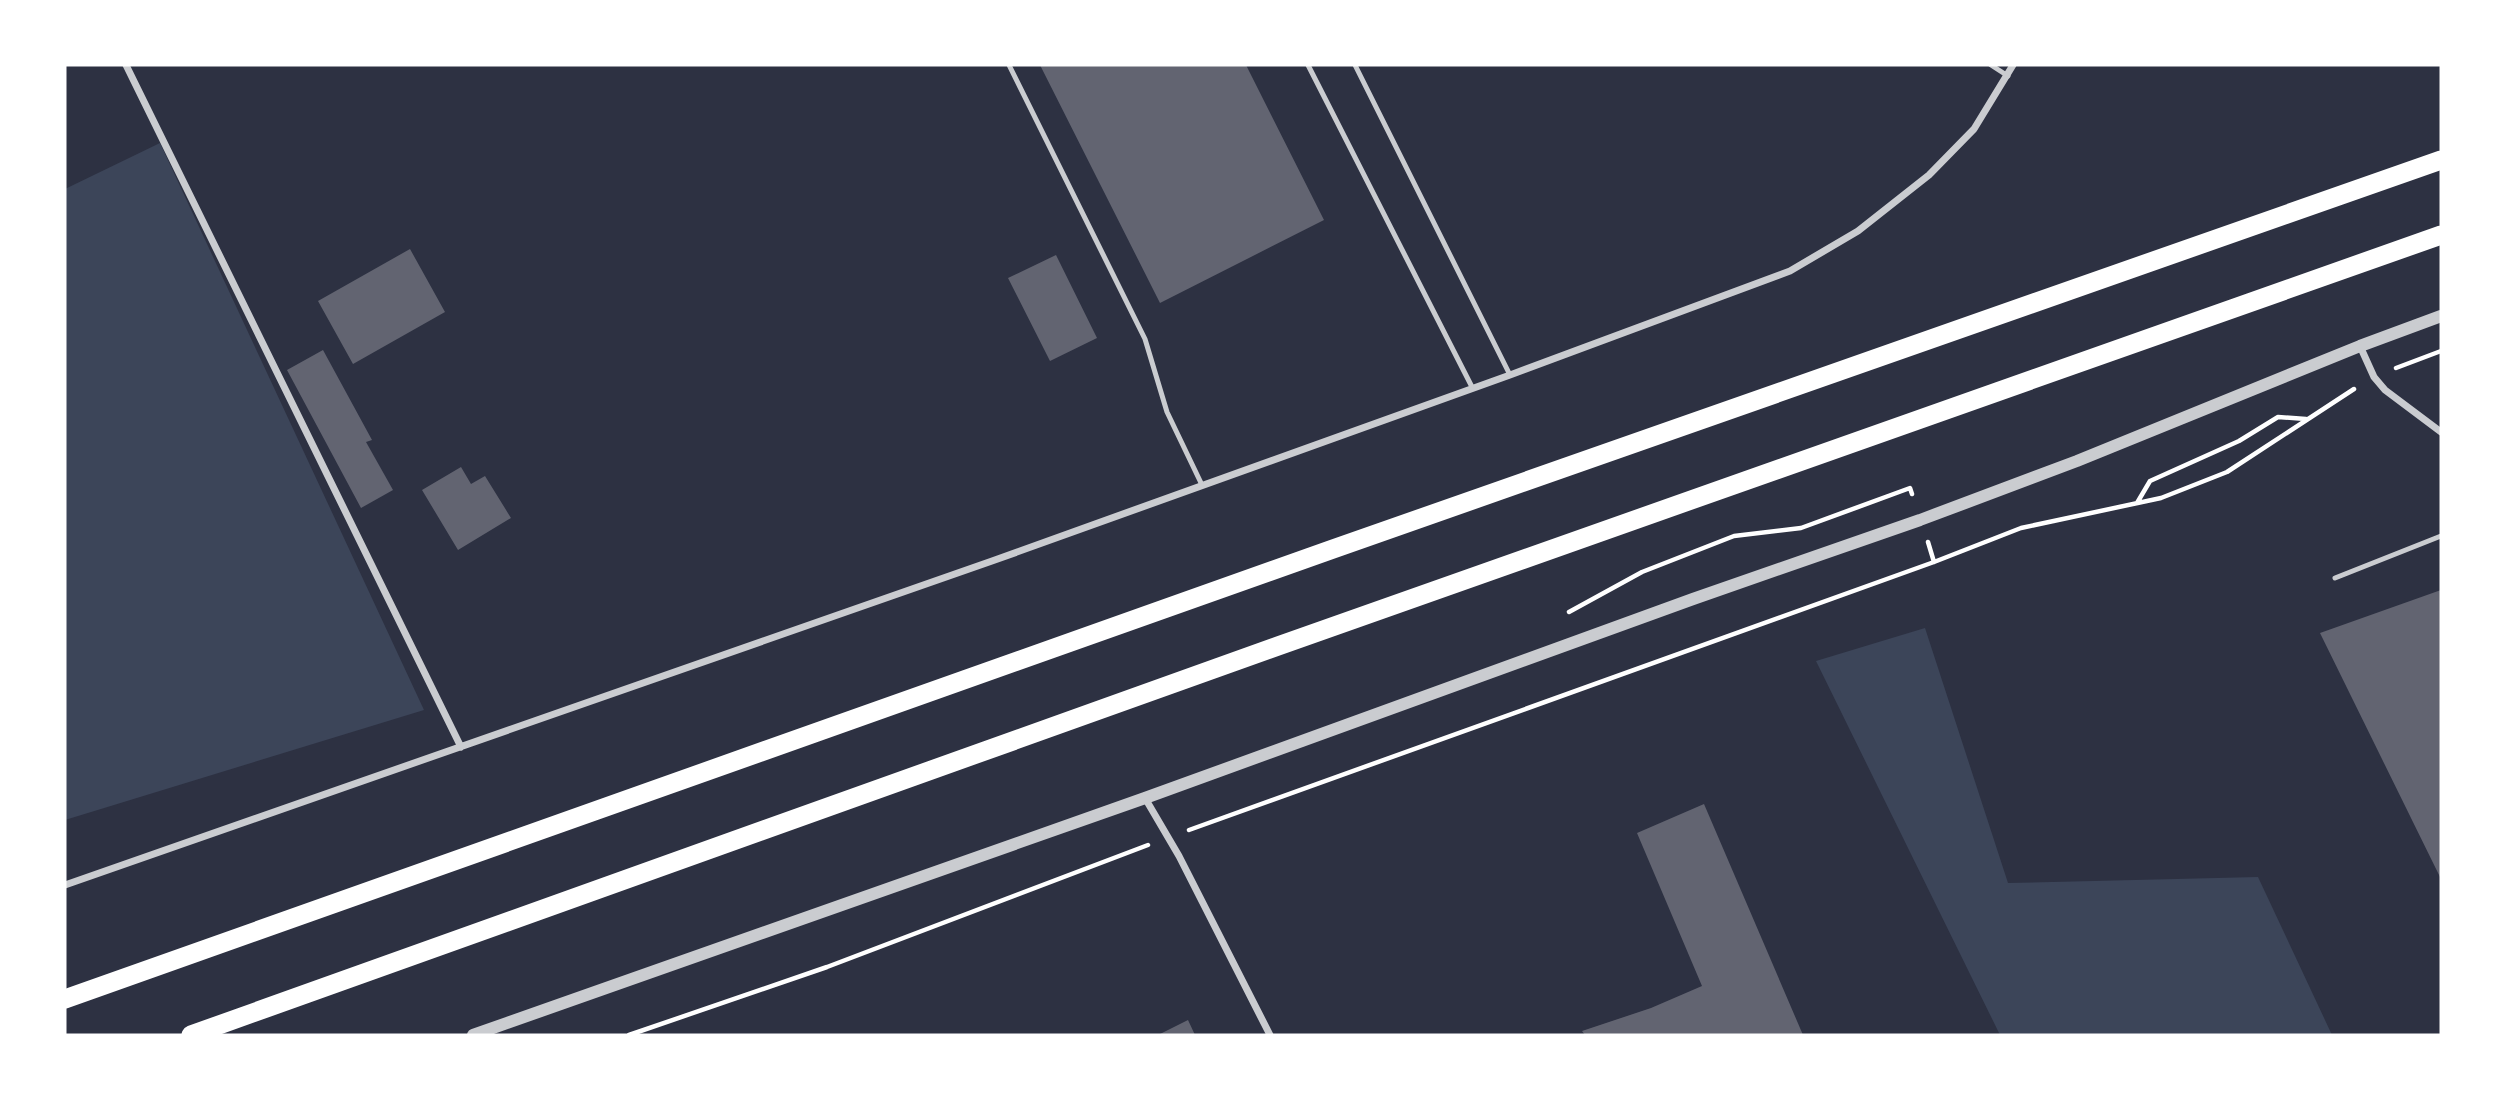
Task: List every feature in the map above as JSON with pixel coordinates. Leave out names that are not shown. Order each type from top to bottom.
[{"type":"highway","points":[[65,999],[2441,160]]},
{"type":"highway","points":[[191,1035],[1278,646],[2441,235]]},
{"type":"street","points":[[126,65],[461,747]]},
{"type":"street","points":[[65,885],[992,561],[1510,375],[1790,271],[1858,230],[1929,175],[1974,129],[2013,65]]},
{"type":"street","points":[[473,1035],[1145,798],[1693,598],[1920,520],[2077,461],[2360,346],[2441,316]]},
{"type":"street","points":[[2360,346],[2374,377],[2385,390],[2441,432]]},
{"type":"street","points":[[1145,798],[1168,837],[1270,1035]]},
{"type":"lane","points":[[1009,65],[1145,339],[1167,412],[1202,485]]},
{"type":"lane","points":[[1308,65],[1472,387]]},
{"type":"lane","points":[[1355,65],[1510,375]]},
{"type":"lane","points":[[1991,65],[2008,76]]},
{"type":"lane","points":[[2335,578],[2441,536]]},
{"type":"path","points":[[629,1035],[827,967],[1168,837],[1934,562],[2021,528],[2161,498],[2227,472],[2374,377],[2441,351]]},
{"type":"path","points":[[2137,503],[2150,481],[2239,441],[2278,417],[2306,419]]},
{"type":"path","points":[[1569,612],[1642,572],[1734,536],[1801,527],[1910,488],[1934,562]]},
{"type":"shaded area","points":[[160,143],[424,710],[65,820],[65,189]]},
{"type":"shaded area","points":[[1925,628],[2008,883],[2258,877],[2332,1035],[2000,1035],[1816,661]]},
{"type":"building","points":[[1040,65],[1246,65],[1324,220],[1160,303]]},
{"type":"building","points":[[410,249],[445,312],[353,364],[318,301]]},
{"type":"building","points":[[1056,255],[1097,338],[1050,361],[1008,278]]},
{"type":"building","points":[[323,350],[372,440],[366,442],[393,490],[361,508],[287,370]]},
{"type":"building","points":[[461,467],[471,484],[485,476],[511,518],[458,550],[422,490]]},
{"type":"building","points":[[2441,590],[2441,879],[2320,633]]},
{"type":"building","points":[[1704,804],[1803,1035],[1585,1035],[1582,1031],[1651,1008],[1702,986],[1637,833]]},
{"type":"building","points":[[1188,1020],[1195,1035],[1158,1035]]}]
